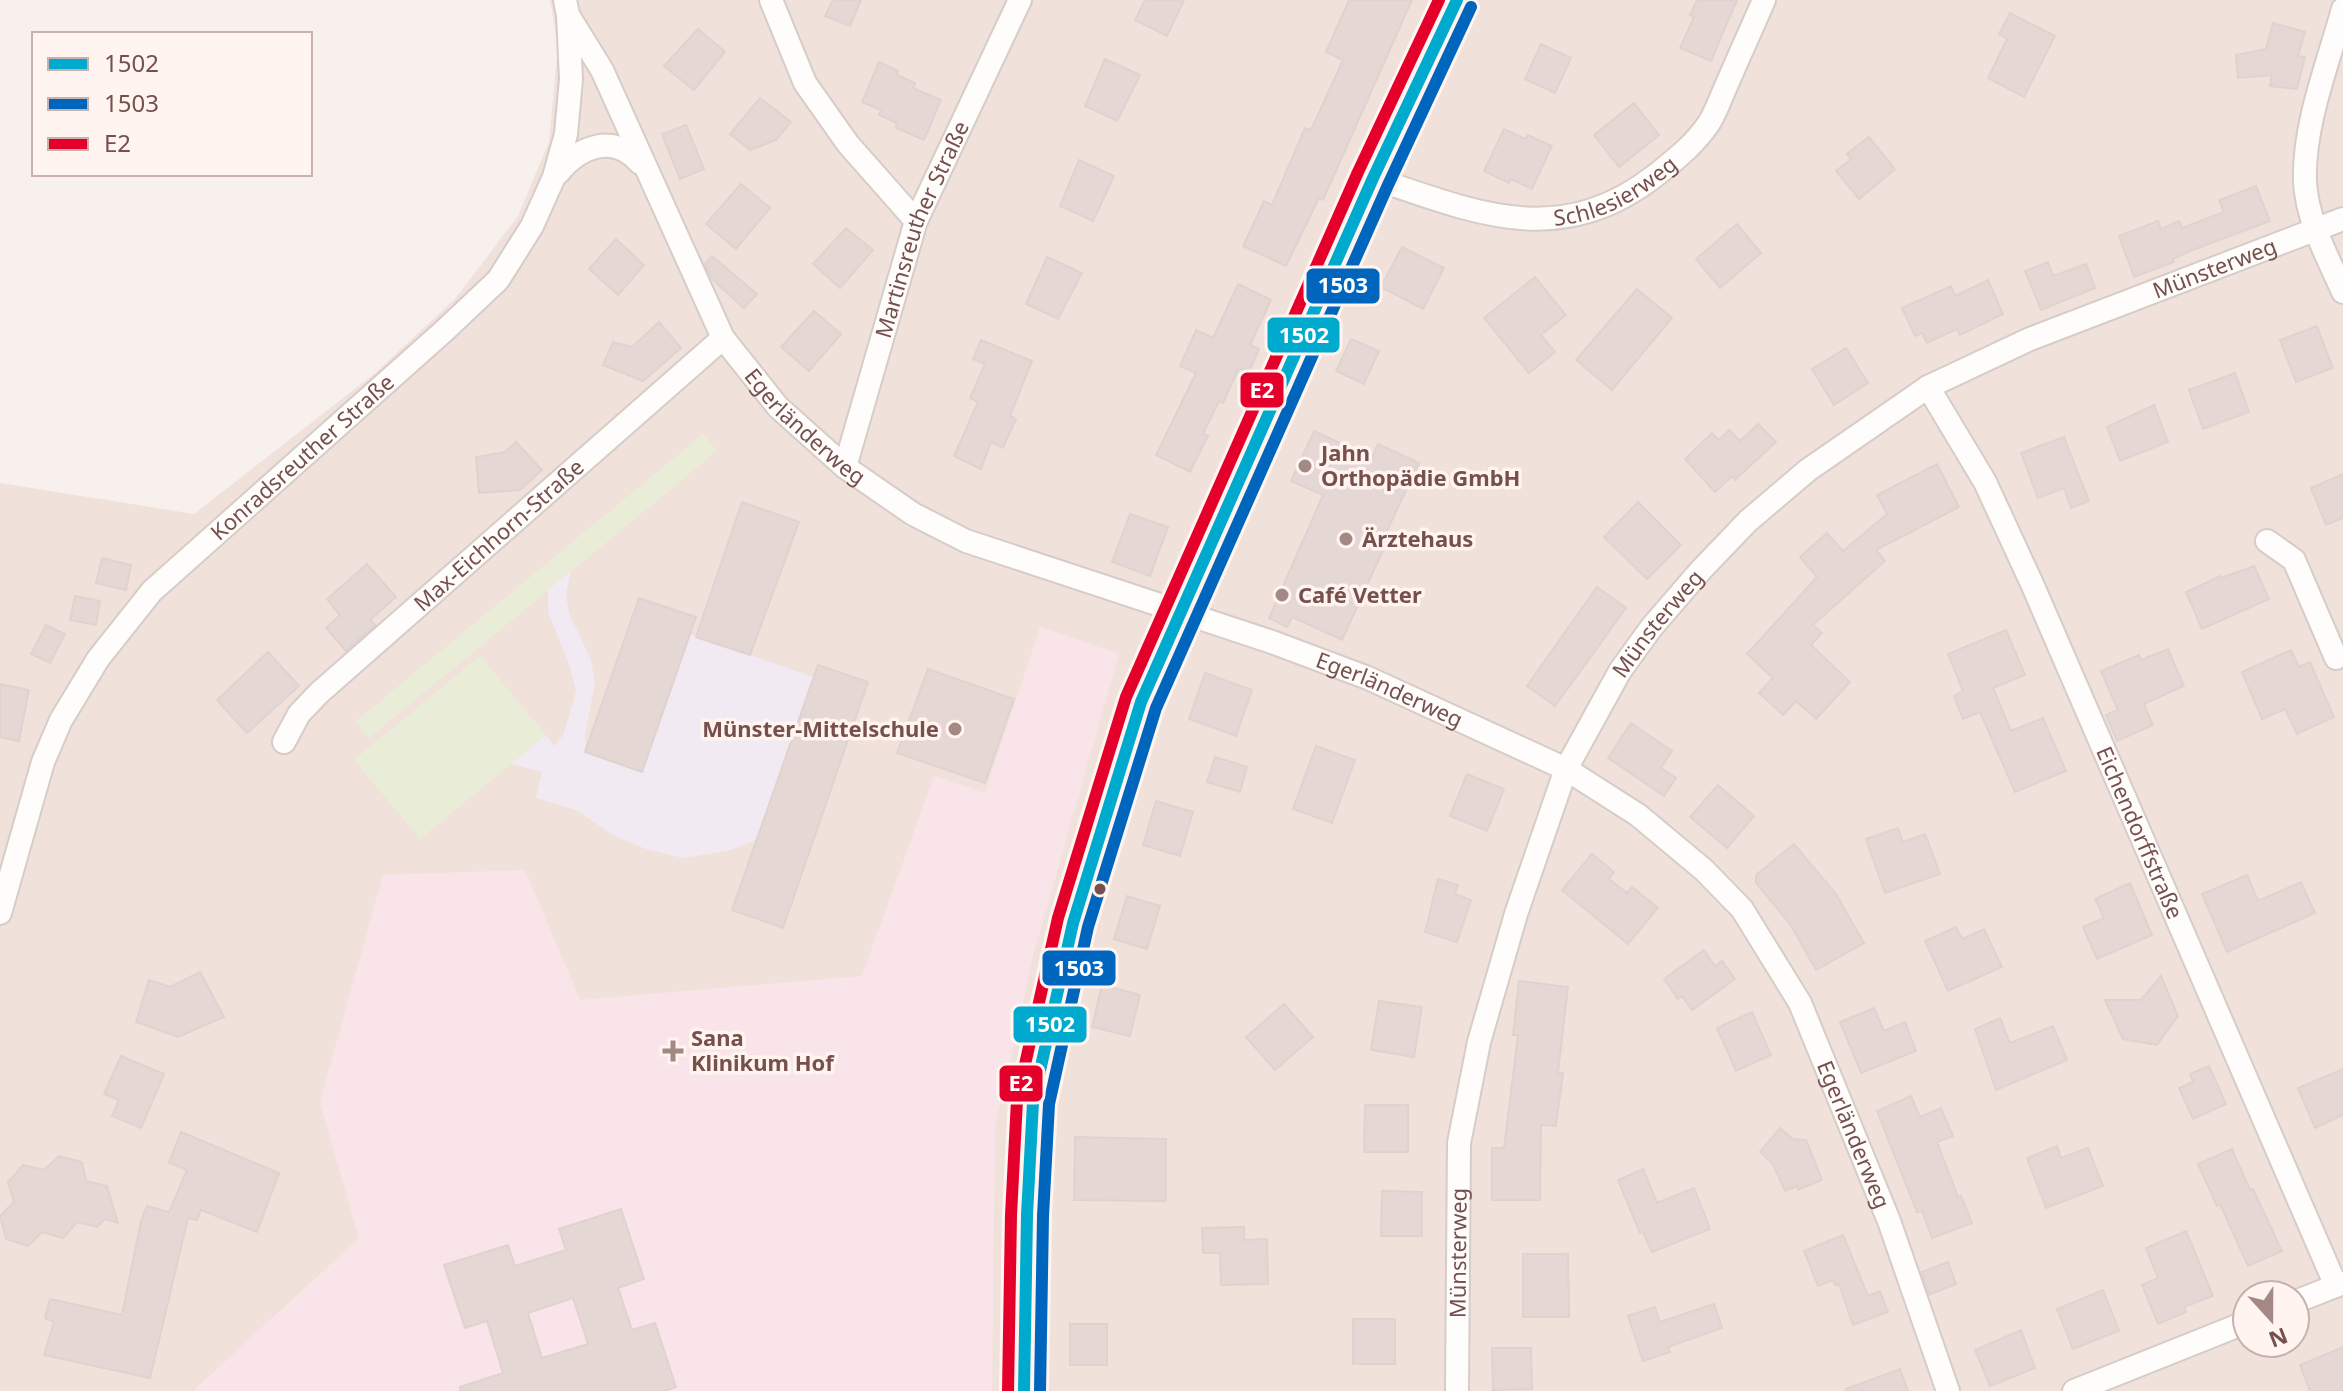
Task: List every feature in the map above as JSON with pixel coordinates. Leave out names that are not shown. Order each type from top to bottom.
[{"type":"main road","points":[[1024,1391],[1027,1215],[1033,1102],[1073,923],[1141,702],[1373,178],[1457,0]]},
{"type":"street","points":[[771,0],[805,83],[848,144],[916,221]]},
{"type":"street","name":"Martinsreuther Straße","points":[[845,467],[916,221],[1020,0]]},
{"type":"street","name":"Schlesierweg","points":[[1373,178],[1473,212],[1524,220],[1565,218],[1598,209],[1638,189],[1682,155],[1710,122],[1764,0]]},
{"type":"street","name":"Egerländerweg","points":[[566,8],[602,70],[723,338],[778,407],[845,467],[913,514],[966,541],[1272,642],[1368,678],[1566,769],[1638,815],[1704,870],[1742,909],[1800,1003],[1909,1274],[1948,1391]]},
{"type":"street","name":"Konradsreuther Straße","points":[[0,913],[43,762],[61,720],[98,659],[152,591],[498,280],[532,226],[554,177],[566,134],[569,93],[566,8]]},
{"type":"street","points":[[2343,9],[2310,128],[2305,183],[2316,229],[2343,292]]},
{"type":"street","name":"Egerländerweg","points":[[554,177],[571,157],[587,149],[616,147],[638,160],[649,177]]},
{"type":"street","name":"Münsterweg","points":[[1457,1391],[1459,1143],[1479,1042],[1516,914],[1566,769],[1620,671],[1651,628],[1748,521],[1808,470],[1928,387],[2030,339],[2343,219]]},
{"type":"street","name":"Max-Eichhorn-Straße","points":[[284,742],[299,714],[319,693],[723,338]]},
{"type":"street","name":"Eichendorffstraße","points":[[1928,387],[1985,482],[2033,586],[2340,1284]]},
{"type":"street","points":[[2267,541],[2294,560],[2341,663]]},
{"type":"street","points":[[2311,1296],[2340,1284]]},
{"type":"street","points":[[2074,1391],[2231,1328]]},
{"type":"shaded area","points":[[550,0],[2343,0],[2343,1391],[0,1391],[0,483],[194,514],[374,374],[455,299],[518,216],[549,142],[558,46]]},
{"type":"shaded area","points":[[571,571],[566,594],[569,613],[591,660],[595,683],[585,735],[586,752],[690,634],[813,677],[757,840],[727,851],[683,858],[646,849],[611,834],[578,811],[536,798],[542,772],[511,764],[546,735],[554,746],[563,735],[570,713],[576,690],[548,612],[548,590]]},
{"type":"shaded area","name":"Sana Klinikum Hof","points":[[1040,627],[1119,654],[1033,956],[995,1127],[992,1391],[193,1391],[359,1238],[320,1102],[383,875],[525,870],[580,1000],[862,976],[934,776],[985,793]]},
{"type":"green space","points":[[703,434],[717,451],[369,738],[355,722]]},
{"type":"green space","points":[[480,656],[546,735],[420,839],[354,760]]},
{"type":"building","points":[[833,0],[861,0],[850,26],[825,16]]},
{"type":"building","points":[[1145,0],[1184,0],[1167,36],[1135,20]]},
{"type":"building","points":[[1349,0],[1412,0],[1323,200],[1319,198],[1286,266],[1243,246],[1264,201],[1272,205],[1305,128],[1311,130],[1343,60],[1326,52]]},
{"type":"building","points":[[1697,0],[1737,0],[1711,61],[1680,48],[1694,17],[1690,15]]},
{"type":"building","points":[[2010,13],[2055,36],[2024,97],[1988,78],[2007,39],[1999,34]]},
{"type":"building","points":[[2273,23],[2305,32],[2298,56],[2305,57],[2297,89],[2270,86],[2272,75],[2238,78],[2236,55],[2266,49]]},
{"type":"building","points":[[698,29],[725,52],[694,90],[664,66]]},
{"type":"building","points":[[1541,44],[1571,58],[1555,93],[1525,79]]},
{"type":"building","points":[[1105,59],[1140,75],[1117,121],[1085,106]]},
{"type":"building","points":[[879,62],[915,83],[913,88],[941,100],[924,140],[896,128],[897,123],[879,115],[881,110],[862,102]]},
{"type":"building","points":[[760,98],[791,122],[776,140],[750,150],[730,134]]},
{"type":"building","points":[[1634,103],[1659,135],[1619,167],[1594,135]]},
{"type":"building","points":[[686,125],[704,169],[680,179],[662,134]]},
{"type":"building","points":[[1504,129],[1552,146],[1532,189],[1511,179],[1509,183],[1484,171]]},
{"type":"building","points":[[1869,137],[1895,169],[1859,199],[1836,171],[1851,159],[1847,154]]},
{"type":"building","points":[[1079,160],[1114,176],[1093,221],[1060,206]]},
{"type":"building","points":[[741,184],[770,208],[736,249],[706,224]]},
{"type":"building","points":[[2256,186],[2270,221],[2190,251],[2173,259],[2174,262],[2134,277],[2119,236],[2158,221],[2161,229],[2179,221],[2182,228],[2224,212],[2219,200]]},
{"type":"building","points":[[1737,224],[1761,253],[1720,288],[1696,259]]},
{"type":"building","points":[[846,228],[873,250],[840,288],[813,264]]},
{"type":"building","points":[[616,239],[644,265],[618,295],[589,269]]},
{"type":"building","points":[[1402,247],[1444,268],[1423,309],[1381,287]]},
{"type":"building","points":[[712,256],[757,294],[744,308],[712,279],[705,264]]},
{"type":"building","points":[[1047,257],[1082,273],[1058,319],[1026,304]]},
{"type":"building","points":[[2048,262],[2053,276],[2086,264],[2095,288],[2041,310],[2025,271]]},
{"type":"building","points":[[1535,277],[1566,315],[1541,335],[1555,352],[1529,373],[1484,318]]},
{"type":"building","points":[[1988,280],[2003,314],[1960,335],[1957,329],[1927,343],[1922,333],[1915,336],[1902,308],[1951,286],[1955,296]]},
{"type":"building","points":[[1238,284],[1271,300],[1250,345],[1259,349],[1249,372],[1239,368],[1223,403],[1219,401],[1203,434],[1208,436],[1190,472],[1156,455],[1196,373],[1180,366],[1196,330],[1213,338]]},
{"type":"building","points":[[1637,289],[1672,318],[1612,390],[1576,360]]},
{"type":"building","points":[[814,311],[841,334],[809,371],[781,347]]},
{"type":"building","points":[[659,322],[681,348],[643,381],[603,365],[613,342],[632,347]]},
{"type":"building","points":[[2317,326],[2333,368],[2296,382],[2280,340]]},
{"type":"building","points":[[1351,339],[1379,351],[1364,384],[1336,371]]},
{"type":"building","points":[[981,340],[1032,361],[1010,416],[1016,419],[1003,448],[991,442],[981,469],[954,456],[978,402],[970,398],[985,364],[973,359]]},
{"type":"building","points":[[1846,348],[1868,383],[1834,405],[1812,369]]},
{"type":"building","points":[[2235,373],[2249,412],[2203,429],[2189,390]]},
{"type":"building","points":[[2154,405],[2168,442],[2120,461],[2107,427]]},
{"type":"building","points":[[1758,424],[1776,442],[1735,480],[1732,476],[1715,492],[1685,459],[1712,433],[1719,440],[1729,430],[1740,441]]},
{"type":"building","name":"Ärztehaus","points":[[1314,431],[1372,458],[1378,444],[1419,463],[1342,640],[1292,617],[1287,627],[1269,618],[1323,495],[1291,481]]},
{"type":"building","points":[[2064,437],[2089,501],[2071,508],[2064,488],[2038,498],[2021,453]]},
{"type":"building","points":[[516,442],[542,470],[520,490],[479,493],[476,457],[505,452]]},
{"type":"building","points":[[1937,464],[1959,507],[1876,550],[1885,561],[1813,625],[1822,633],[1811,645],[1850,682],[1816,719],[1796,701],[1783,715],[1759,693],[1773,678],[1747,654],[1817,577],[1800,557],[1827,533],[1843,551],[1887,514],[1877,495]]},
{"type":"building","points":[[2343,474],[2343,518],[2326,525],[2311,488]]},
{"type":"building","points":[[742,502],[799,522],[750,655],[696,637]]},
{"type":"building","points":[[1638,502],[1681,545],[1647,579],[1604,537]]},
{"type":"building","points":[[1130,514],[1168,527],[1150,576],[1112,562]]},
{"type":"building","points":[[102,558],[131,565],[126,590],[96,583]]},
{"type":"building","points":[[367,564],[396,597],[370,620],[375,625],[346,651],[326,628],[340,615],[327,599]]},
{"type":"building","points":[[2254,566],[2269,599],[2202,629],[2186,592],[2220,576]]},
{"type":"building","points":[[1597,587],[1626,608],[1555,706],[1527,686]]},
{"type":"building","points":[[75,596],[100,601],[96,625],[70,620]]},
{"type":"building","points":[[639,598],[696,617],[642,772],[585,752]]},
{"type":"building","points":[[46,625],[65,634],[50,663],[31,654]]},
{"type":"building","points":[[2006,630],[2025,675],[1993,688],[2011,731],[2043,718],[2066,771],[2015,792],[1980,712],[1963,719],[1954,696],[1963,691],[1948,654]]},
{"type":"building","points":[[2168,649],[2184,686],[2144,704],[2153,725],[2117,741],[2106,715],[2118,710],[2101,671],[2139,655],[2141,660]]},
{"type":"building","points":[[2291,650],[2299,667],[2310,662],[2334,717],[2297,734],[2285,709],[2262,719],[2242,672]]},
{"type":"building","points":[[268,652],[299,686],[247,733],[217,700]]},
{"type":"building","points":[[818,665],[868,682],[783,928],[732,910]]},
{"type":"building","points":[[928,669],[1014,699],[985,783],[897,753]]},
{"type":"building","points":[[1205,673],[1252,690],[1236,736],[1189,719]]},
{"type":"building","points":[[0,684],[29,690],[19,741],[0,737]]},
{"type":"building","points":[[1631,723],[1672,751],[1661,768],[1676,778],[1664,796],[1608,758]]},
{"type":"building","points":[[1316,746],[1355,760],[1332,823],[1293,809]]},
{"type":"building","points":[[1215,757],[1247,767],[1240,792],[1207,782]]},
{"type":"building","points":[[1467,774],[1504,789],[1487,831],[1450,816]]},
{"type":"building","points":[[1718,785],[1754,816],[1727,848],[1690,817]]},
{"type":"building","points":[[1156,801],[1193,812],[1180,856],[1143,845]]},
{"type":"building","points":[[1898,828],[1903,842],[1925,834],[1940,874],[1885,893],[1866,839]]},
{"type":"building","points":[[1794,844],[1836,894],[1864,943],[1816,970],[1790,924],[1756,883],[1756,875]]},
{"type":"building","points":[[1592,854],[1614,872],[1609,879],[1627,893],[1632,887],[1658,908],[1628,944],[1562,890]]},
{"type":"building","points":[[2247,875],[2258,901],[2301,882],[2315,913],[2227,952],[2202,894]]},
{"type":"building","points":[[1438,879],[1458,885],[1455,894],[1471,900],[1457,942],[1425,932]]},
{"type":"building","points":[[2130,883],[2152,935],[2097,959],[2083,927],[2104,918],[2095,899]]},
{"type":"building","points":[[1127,896],[1160,906],[1147,949],[1114,939]]},
{"type":"building","points":[[1956,927],[1962,939],[1984,929],[2002,967],[1948,991],[1925,941]]},
{"type":"building","points":[[1704,950],[1715,966],[1722,961],[1735,979],[1692,1010],[1682,996],[1678,999],[1664,979]]},
{"type":"building","points":[[200,972],[224,1017],[178,1037],[136,1022],[149,980],[170,987]]},
{"type":"building","points":[[2161,976],[2178,1016],[2157,1045],[2123,1039],[2105,1000],[2141,1000]]},
{"type":"building","points":[[1519,981],[1568,987],[1558,1073],[1563,1073],[1556,1126],[1541,1125],[1540,1200],[1492,1200],[1492,1148],[1504,1148],[1518,1035],[1513,1035]]},
{"type":"building","points":[[1102,985],[1140,995],[1130,1036],[1092,1027]]},
{"type":"building","points":[[1379,1001],[1422,1007],[1414,1057],[1371,1050]]},
{"type":"building","points":[[1284,1004],[1313,1037],[1275,1070],[1246,1037]]},
{"type":"building","points":[[1874,1008],[1884,1031],[1905,1022],[1916,1051],[1861,1073],[1840,1022]]},
{"type":"building","points":[[1752,1012],[1771,1055],[1736,1071],[1717,1028]]},
{"type":"building","points":[[2000,1018],[2010,1043],[2053,1026],[2067,1060],[1996,1090],[1975,1029]]},
{"type":"building","points":[[121,1056],[164,1074],[141,1128],[112,1116],[119,1100],[104,1094]]},
{"type":"building","points":[[2209,1066],[2226,1104],[2193,1119],[2179,1088],[2193,1082],[2190,1074]]},
{"type":"building","points":[[2343,1069],[2343,1115],[2315,1128],[2298,1088]]},
{"type":"building","points":[[1911,1096],[1920,1117],[1941,1108],[1953,1136],[1937,1142],[1958,1197],[1961,1196],[1972,1223],[1932,1238],[1922,1211],[1917,1212],[1877,1111]]},
{"type":"building","points":[[1365,1105],[1408,1105],[1408,1152],[1364,1152]]},
{"type":"building","points":[[1780,1128],[1793,1139],[1806,1140],[1822,1180],[1798,1190],[1797,1186],[1785,1191],[1773,1164],[1760,1152]]},
{"type":"building","points":[[181,1132],[279,1173],[257,1232],[201,1210],[197,1220],[188,1218],[150,1378],[44,1355],[54,1322],[45,1318],[50,1299],[122,1315],[141,1221],[147,1206],[169,1212],[187,1170],[169,1163]]},
{"type":"building","points":[[1075,1137],[1166,1139],[1166,1201],[1074,1200]]},
{"type":"building","points":[[2057,1146],[2061,1158],[2088,1148],[2103,1186],[2046,1208],[2027,1158]]},
{"type":"building","points":[[2232,1149],[2282,1251],[2248,1266],[2198,1164]]},
{"type":"building","points":[[59,1156],[82,1162],[86,1181],[107,1186],[118,1223],[105,1219],[97,1227],[77,1222],[63,1238],[42,1232],[28,1246],[6,1239],[0,1216],[14,1202],[8,1182],[23,1165],[44,1170]]},
{"type":"building","points":[[1643,1169],[1657,1203],[1694,1188],[1710,1229],[1652,1252],[1643,1232],[1640,1233],[1618,1180]]},
{"type":"building","points":[[1382,1191],[1422,1192],[1422,1236],[1381,1236]]},
{"type":"building","points":[[621,1209],[644,1279],[618,1288],[632,1330],[655,1323],[676,1387],[664,1391],[460,1391],[460,1387],[503,1373],[487,1321],[465,1328],[444,1265],[508,1245],[515,1266],[566,1250],[559,1229]],"holes":[[[573,1298],[588,1344],[542,1358],[528,1313]]]},
{"type":"building","points":[[1244,1227],[1244,1240],[1267,1239],[1268,1284],[1221,1285],[1220,1253],[1203,1253],[1202,1228]]},
{"type":"building","points":[[2186,1231],[2213,1296],[2184,1307],[2186,1312],[2158,1324],[2142,1285],[2158,1278],[2146,1248]]},
{"type":"building","points":[[1843,1235],[1868,1296],[1880,1291],[1888,1312],[1853,1325],[1839,1284],[1835,1285],[1833,1280],[1818,1286],[1804,1251]]},
{"type":"building","points":[[1523,1254],[1568,1254],[1569,1317],[1523,1317]]},
{"type":"building","points":[[1948,1262],[1956,1284],[1929,1295],[1922,1272]]},
{"type":"building","points":[[2103,1290],[2119,1331],[2073,1349],[2057,1309]]},
{"type":"building","points":[[1714,1304],[1722,1328],[1668,1347],[1670,1352],[1643,1361],[1628,1316],[1655,1307],[1660,1322]]},
{"type":"building","points":[[1353,1319],[1395,1319],[1395,1364],[1353,1364]]},
{"type":"building","points":[[1070,1324],[1107,1324],[1107,1365],[1070,1365]]},
{"type":"building","points":[[2021,1330],[2035,1368],[1990,1386],[1975,1350]]},
{"type":"building","points":[[2343,1347],[2343,1391],[2310,1391],[2300,1365]]},
{"type":"building","points":[[1492,1348],[1531,1348],[1532,1389],[1493,1390]]},
{"type":"building","points":[[1900,1369],[1908,1391],[1846,1391],[1846,1389]]},
{"type":"transit line","name":"E2","points":[[1008,1391],[1011,1215],[1017,1100],[1058,918],[1126,697],[1358,172],[1439,0]]},
{"type":"transit line","name":"1502","points":[[1024,1391],[1027,1215],[1033,1102],[1073,923],[1141,702],[1373,178],[1457,0]]},
{"type":"transit line","name":"1503","points":[[1040,1391],[1043,1216],[1049,1104],[1088,927],[1156,708],[1388,185],[1471,7]]},
{"type":"place","name":"Jahn Orthopädie GmbH","points":[[1305,466]]},
{"type":"place","name":"Ärztehaus","points":[[1346,539]]},
{"type":"place","name":"Café Vetter","points":[[1282,595]]},
{"type":"place","name":"Münster-Mittelschule","points":[[955,729]]},
{"type":"place","name":"Sana Klinikum Hof","points":[[673,1051]]}]
